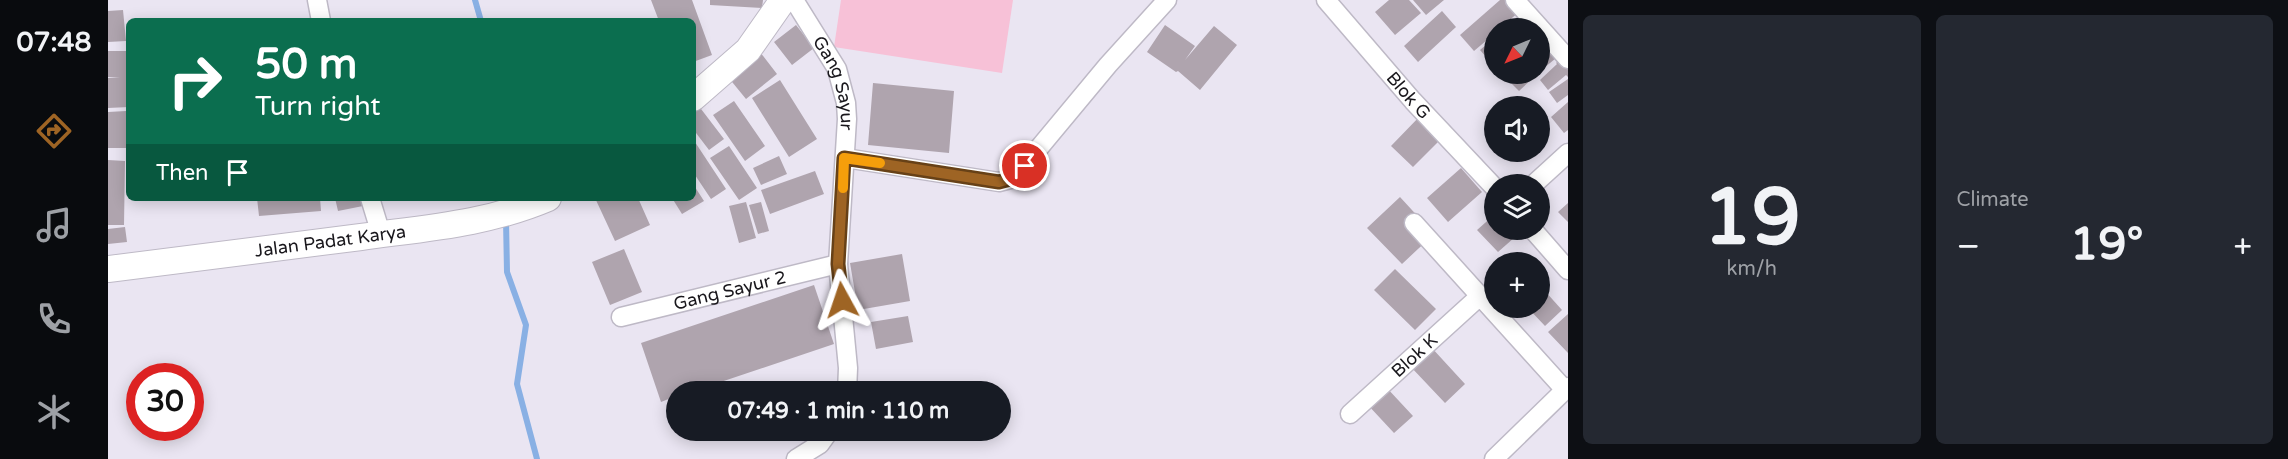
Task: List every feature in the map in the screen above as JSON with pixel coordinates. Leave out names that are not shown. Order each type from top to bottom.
[{"type":"main road","points":[[696,95],[748,50],[783,0]]},
{"type":"main road","name":"Jalan Padat Karya","points":[[108,269],[435,228],[491,218],[518,211],[541,201]]},
{"type":"street","points":[[317,0],[320,18]]},
{"type":"street","name":"Gang Sayur","points":[[794,0],[837,69],[847,119],[838,264],[848,381]]},
{"type":"street","points":[[844,158],[999,182],[1014,178],[1108,65],[1167,0]]},
{"type":"street","name":"Blok G","points":[[1326,0],[1413,101],[1484,176]]},
{"type":"street","points":[[1515,0],[1568,59]]},
{"type":"street","points":[[1545,174],[1568,153]]},
{"type":"street","points":[[371,201],[381,234]]},
{"type":"street","points":[[1414,223],[1567,389],[1494,459]]},
{"type":"street","points":[[1542,240],[1568,270]]},
{"type":"street","name":"Gang Sayur 2","points":[[621,317],[838,264]]},
{"type":"street","name":"Blok K","points":[[1350,414],[1480,296]]},
{"type":"street","points":[[796,459],[822,441]]},
{"type":"shaded area","points":[[841,0],[1013,0],[1002,73],[834,47]]},
{"type":"building","points":[[651,0],[692,0],[712,55],[696,61],[696,18],[658,18]]},
{"type":"building","points":[[710,0],[763,0],[762,8],[710,5]]},
{"type":"building","points":[[1389,0],[1409,0],[1421,13],[1395,35],[1375,12]]},
{"type":"building","points":[[1413,0],[1444,0],[1426,15]]},
{"type":"building","points":[[1500,0],[1509,0],[1519,12],[1512,18],[1484,18],[1484,42],[1474,51],[1460,35]]},
{"type":"building","points":[[123,10],[126,41],[108,42],[108,11]]},
{"type":"building","points":[[1442,11],[1456,27],[1418,62],[1404,46]]},
{"type":"building","points":[[1522,13],[1526,18],[1516,18]]},
{"type":"building","points":[[796,25],[814,48],[792,65],[774,42]]},
{"type":"building","points":[[1165,25],[1195,46],[1185,60],[1214,26],[1237,45],[1200,90],[1178,71],[1176,72],[1147,52]]},
{"type":"building","points":[[1550,46],[1561,54],[1550,63]]},
{"type":"building","points":[[108,51],[126,51],[126,107],[108,108],[108,78],[120,77],[108,77]]},
{"type":"building","points":[[760,52],[777,74],[746,99],[728,77]]},
{"type":"building","points":[[1564,55],[1568,60],[1568,77],[1566,75],[1548,90],[1543,84],[1550,84],[1550,71]]},
{"type":"building","points":[[1568,79],[1568,95],[1557,103],[1549,92]]},
{"type":"building","points":[[780,80],[817,139],[789,157],[752,98]]},
{"type":"building","points":[[873,83],[954,91],[949,153],[868,145]]},
{"type":"building","points":[[1512,84],[1526,84],[1519,91]]},
{"type":"building","points":[[734,101],[765,146],[745,161],[713,115]]},
{"type":"building","points":[[1568,102],[1568,130],[1564,133],[1551,117]]},
{"type":"building","points":[[698,105],[724,139],[709,150],[696,133],[696,107]]},
{"type":"building","points":[[126,111],[126,148],[108,148],[108,112]]},
{"type":"building","points":[[1421,115],[1443,137],[1413,167],[1391,146]]},
{"type":"building","points":[[696,144],[726,189],[711,199],[696,176]]},
{"type":"building","points":[[729,146],[757,188],[739,200],[710,158]]},
{"type":"building","points":[[779,156],[787,174],[761,185],[753,168]]},
{"type":"building","points":[[108,160],[125,161],[124,225],[108,225]]},
{"type":"building","points":[[1461,168],[1482,192],[1448,222],[1427,198]]},
{"type":"building","points":[[815,171],[824,194],[770,214],[761,190]]},
{"type":"building","points":[[696,189],[704,201],[682,214],[674,201],[696,201]]},
{"type":"building","points":[[1400,197],[1434,234],[1402,264],[1367,228]]},
{"type":"building","points":[[257,201],[320,201],[321,211],[259,216]]},
{"type":"building","points":[[336,201],[367,201],[368,205],[338,211]]},
{"type":"building","points":[[596,201],[639,201],[650,225],[615,241]]},
{"type":"building","points":[[746,202],[756,238],[739,243],[729,206]]},
{"type":"building","points":[[761,202],[769,231],[758,234],[749,205]]},
{"type":"building","points":[[1568,203],[1568,222],[1558,212]]},
{"type":"building","points":[[1484,224],[1484,237],[1477,230]]},
{"type":"building","points":[[125,227],[127,242],[108,244],[108,229]]},
{"type":"building","points":[[1487,240],[1512,240],[1498,252]]},
{"type":"building","points":[[624,249],[642,292],[610,305],[592,262]]},
{"type":"building","points":[[902,254],[910,301],[858,310],[850,263]]},
{"type":"building","points":[[1395,269],[1436,309],[1415,330],[1374,290]]},
{"type":"building","points":[[814,285],[834,344],[724,381],[666,381],[666,400],[661,402],[641,343]]},
{"type":"building","points":[[1550,297],[1562,310],[1545,326],[1537,318],[1550,318]]},
{"type":"building","points":[[1568,314],[1568,353],[1548,332]]},
{"type":"building","points":[[908,316],[913,342],[876,349],[871,322]]},
{"type":"building","points":[[1431,347],[1465,384],[1445,403],[1410,366]]},
{"type":"building","points":[[1386,387],[1413,416],[1394,433],[1367,404]]},
{"type":"waterway","points":[[475,0],[480,18]]},
{"type":"waterway","points":[[506,220],[507,272],[526,325],[517,384],[537,459]]},
{"type":"slow traffic","points":[[843,188],[844,158],[880,163]]},
{"type":"route","points":[[842,300],[838,264],[844,158],[999,182],[1014,178],[1025,166]]}]
